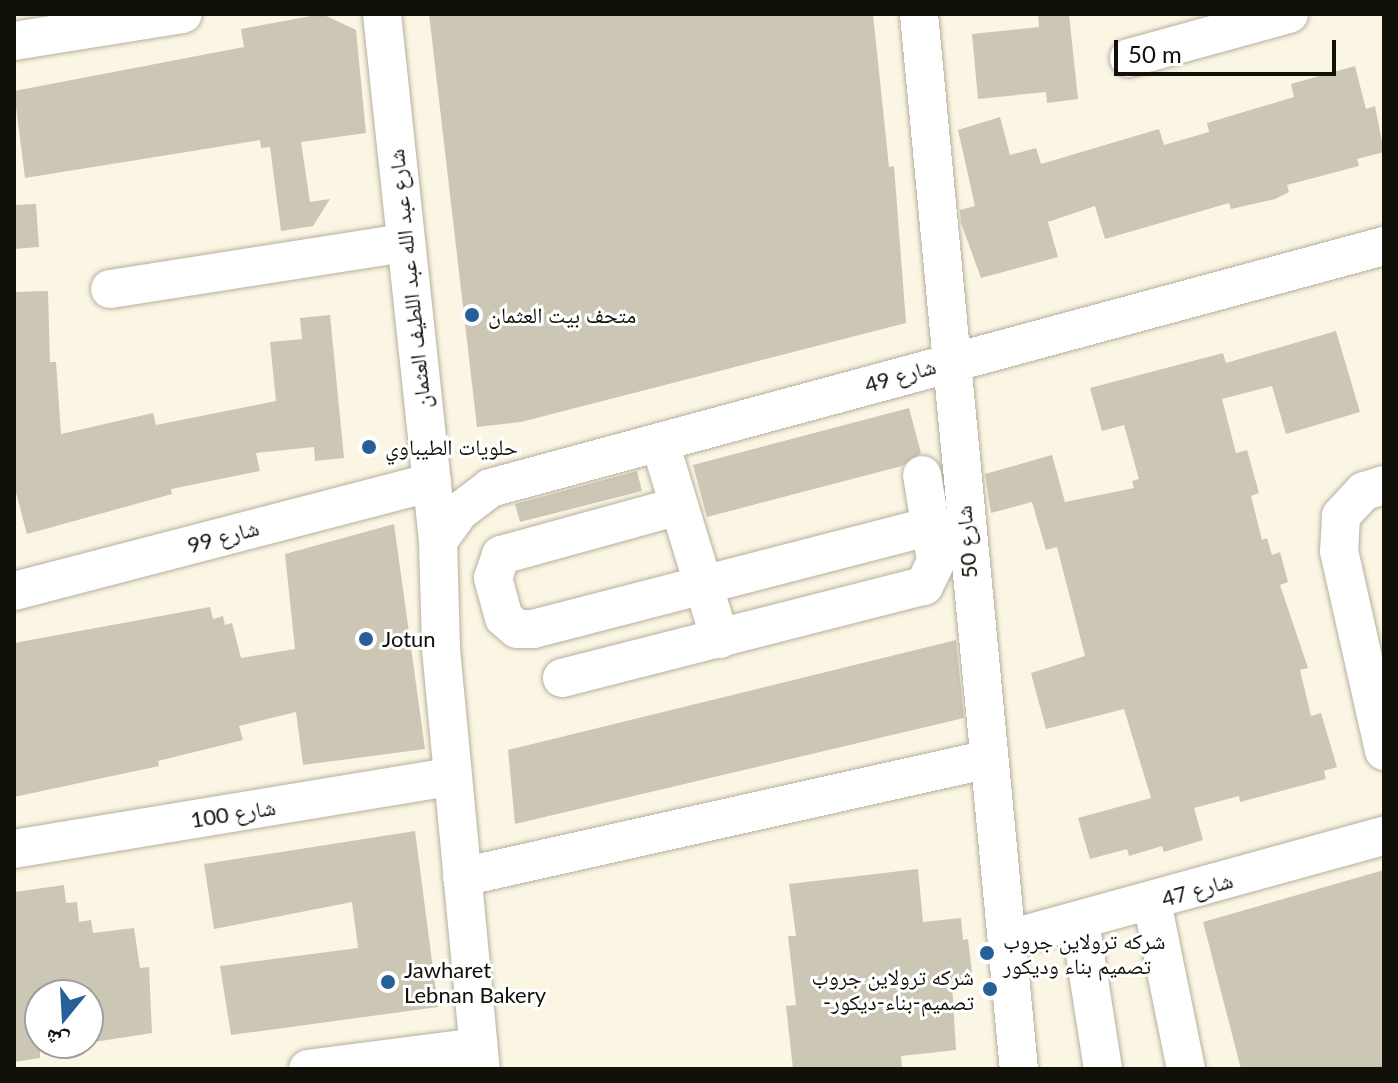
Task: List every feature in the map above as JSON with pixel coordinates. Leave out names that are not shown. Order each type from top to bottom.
[{"type":"street","points":[[14,41],[183,14]]},
{"type":"street","name":"شارع عبد الله عبد اللطيف العثمان","points":[[382,14],[403,243],[438,541],[453,776],[480,1058]]},
{"type":"street","name":"شارع 50","points":[[919,14],[949,362],[1009,939],[1019,1069]]},
{"type":"street","points":[[1129,58],[1289,14]]},
{"type":"street","points":[[110,289],[403,243]]},
{"type":"street","name":"شارع 49","points":[[438,541],[460,511],[490,488],[1384,246]]},
{"type":"street","points":[[660,443],[720,639]]},
{"type":"street","points":[[562,678],[916,591],[935,571],[922,475]]},
{"type":"street","name":"شارع 99","points":[[14,591],[432,482]]},
{"type":"street","points":[[1384,485],[1364,491],[1341,516],[1339,551],[1384,751]]},
{"type":"street","points":[[679,506],[501,555],[493,569],[502,610],[510,624],[525,630],[930,526]]},
{"type":"street","points":[[462,877],[989,759]]},
{"type":"street","name":"شارع 100","points":[[14,849],[453,776]]},
{"type":"street","name":"شارع 47","points":[[1009,939],[1080,922],[1384,836]]},
{"type":"street","points":[[1152,902],[1186,1069]]},
{"type":"street","points":[[1080,922],[1103,1069]]},
{"type":"street","points":[[308,1069],[480,1058]]},
{"type":"building","points":[[322,14],[356,30],[366,133],[301,142],[310,202],[330,199],[313,226],[281,231],[270,147],[261,148],[260,140],[25,178],[14,91],[244,47],[241,29]]},
{"type":"building","points":[[429,14],[873,14],[889,167],[894,166],[906,323],[521,422],[477,427]]},
{"type":"building","points":[[1069,14],[1078,99],[1047,103],[1046,92],[978,99],[972,34],[1039,27],[1038,16]]},
{"type":"building","points":[[1355,66],[1366,109],[1375,106],[1384,152],[1357,159],[1359,166],[1287,185],[1289,192],[1275,199],[1231,209],[1229,203],[1105,239],[1095,206],[1048,222],[1058,257],[981,278],[961,223],[960,210],[975,206],[958,130],[1000,117],[1010,155],[1036,148],[1041,164],[1159,129],[1164,145],[1209,132],[1207,123],[1294,97],[1291,84]]},
{"type":"building","points":[[36,204],[39,247],[14,249],[14,205]]},
{"type":"building","points":[[48,291],[50,362],[56,362],[61,434],[153,413],[156,425],[276,401],[270,342],[302,339],[300,318],[330,315],[344,458],[315,461],[314,447],[256,453],[260,471],[171,489],[172,494],[27,534],[14,485],[14,292]]},
{"type":"building","points":[[1336,331],[1360,412],[1286,434],[1272,386],[1222,399],[1236,453],[1247,450],[1259,493],[1251,496],[1262,540],[1267,538],[1272,555],[1280,552],[1288,582],[1280,585],[1308,668],[1300,670],[1311,716],[1321,713],[1337,767],[1324,771],[1326,779],[1240,802],[1239,796],[1194,808],[1203,840],[1164,852],[1162,846],[1129,856],[1127,849],[1090,859],[1078,818],[1151,798],[1124,709],[1046,729],[1031,673],[1085,656],[1057,547],[1046,550],[1032,502],[991,513],[985,474],[1052,455],[1065,502],[1134,488],[1132,481],[1139,479],[1124,425],[1102,431],[1090,388],[1223,353],[1226,363]]},
{"type":"building","points":[[909,408],[921,453],[902,466],[707,517],[693,465]]},
{"type":"building","points":[[637,471],[642,491],[520,522],[515,504]]},
{"type":"building","points":[[394,524],[425,749],[303,765],[296,712],[239,726],[243,740],[158,761],[159,766],[14,797],[14,643],[210,607],[213,619],[223,616],[225,625],[232,623],[241,658],[295,649],[285,554]]},
{"type":"building","points":[[956,640],[964,718],[515,824],[508,750]]},
{"type":"building","points":[[415,831],[438,1007],[231,1035],[220,966],[358,948],[352,902],[214,929],[204,864]]},
{"type":"building","points":[[918,869],[923,922],[961,918],[963,940],[968,939],[973,981],[952,983],[956,1050],[901,1056],[902,1069],[793,1069],[786,1006],[796,1005],[788,936],[796,936],[789,884]]},
{"type":"building","points":[[1384,870],[1384,1069],[1241,1069],[1203,922]]},
{"type":"building","points":[[64,885],[66,903],[77,902],[79,922],[91,920],[93,933],[134,928],[140,968],[149,967],[152,1033],[104,1040],[104,979],[24,979],[24,1059],[34,1059],[14,1062],[14,892]]},
{"type":"place","name":"متحف بيت العثمان","points":[[472,315]]},
{"type":"place","name":"حلويات الطيباوي","points":[[369,447]]},
{"type":"place","name":"Jotun","points":[[366,639]]},
{"type":"place","name":"شركه ترولاين جروب تصميم بناء وديكور","points":[[987,953]]},
{"type":"place","name":"Jawharet Lebnan Bakery","points":[[388,982]]},
{"type":"place","name":"شركه ترولاين جروب -تصميم-بناء-ديكور","points":[[990,989]]}]
